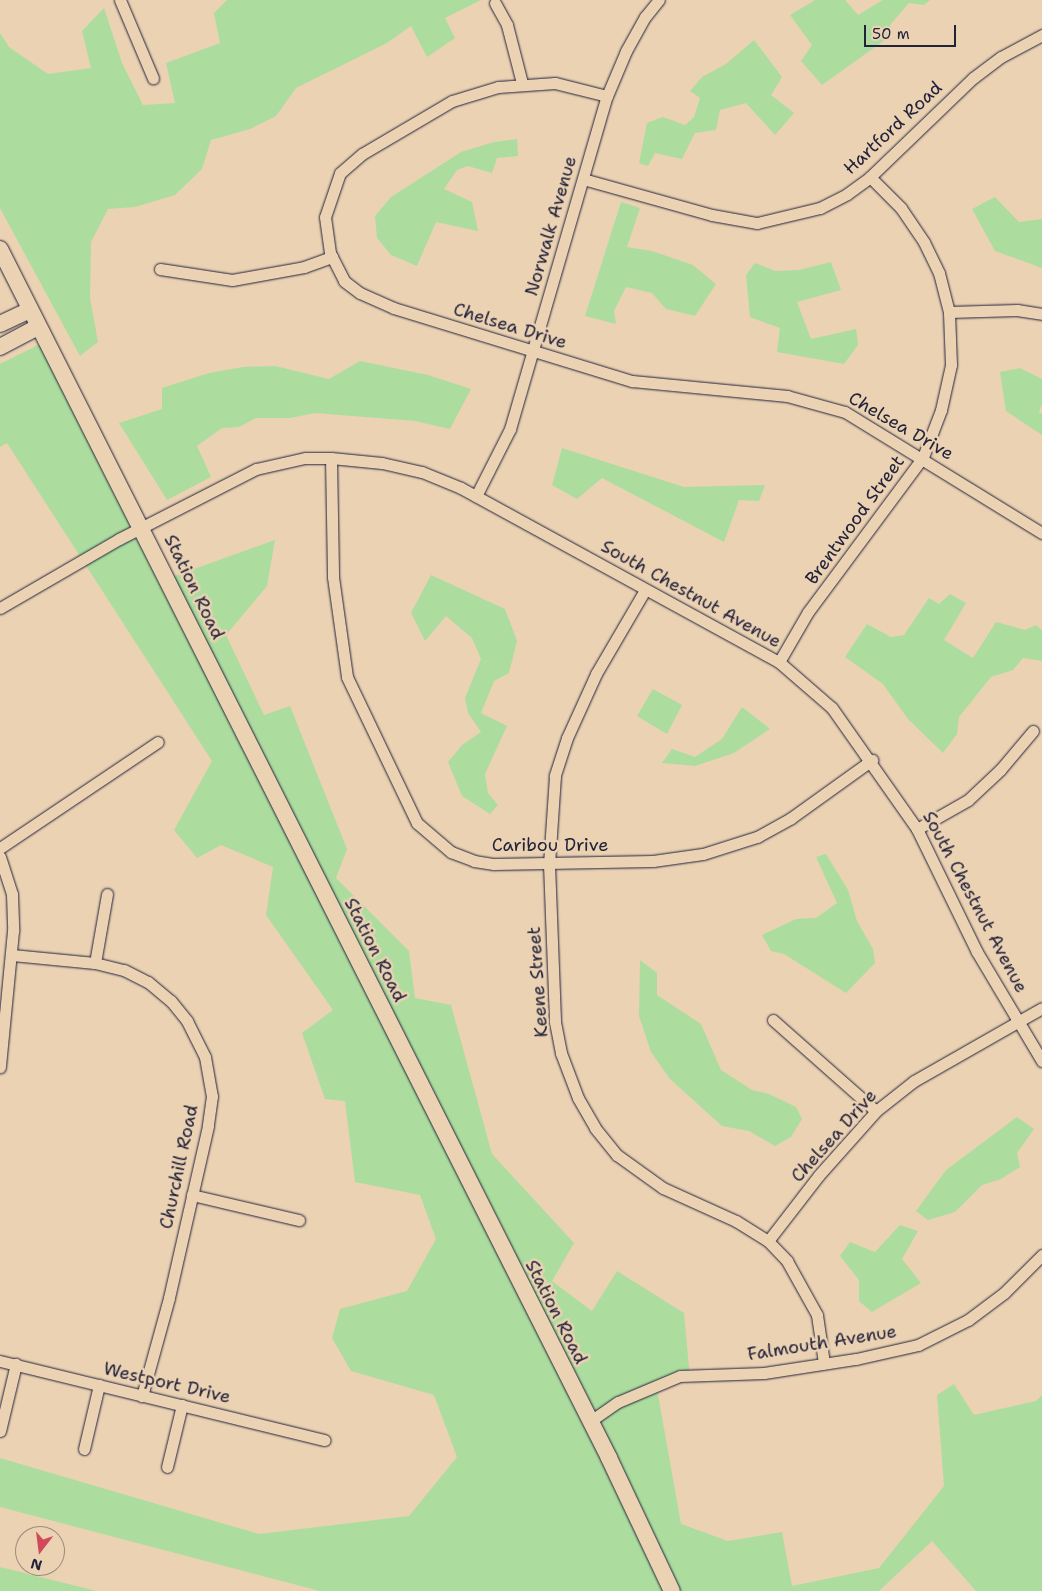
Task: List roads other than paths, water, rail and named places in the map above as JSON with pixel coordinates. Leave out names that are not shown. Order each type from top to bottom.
[{"type":"street","points":[[120,0],[153,78]]},
{"type":"street","name":"Norwalk Avenue","points":[[476,496],[510,429],[607,96],[625,53],[645,17],[659,0]]},
{"type":"street","points":[[495,3],[507,24],[522,83]]},
{"type":"street","name":"Hartford Road","points":[[583,179],[712,215],[757,223],[820,208],[847,194],[870,177],[973,78],[1001,57],[1042,35]]},
{"type":"street","name":"Chelsea Drive","points":[[607,96],[555,83],[522,83],[452,101],[362,154],[340,174],[325,217],[332,257],[344,281],[360,293],[394,308],[632,381],[815,402],[845,412],[923,457],[1042,533]]},
{"type":"street","name":"Brentwood Street","points":[[779,662],[808,612],[923,457],[941,410],[951,366],[949,312],[939,273],[924,242],[901,208],[870,177]]},
{"type":"street","name":"Station Road","points":[[0,249],[38,327],[142,527],[672,1591]]},
{"type":"street","points":[[160,269],[232,280],[304,267],[332,257]]},
{"type":"street","points":[[0,324],[30,310]]},
{"type":"street","points":[[949,312],[1018,310],[1042,314]]},
{"type":"street","points":[[0,346],[38,327]]},
{"type":"street","name":"South Chestnut Avenue","points":[[0,608],[25,591],[142,527],[256,469],[305,458],[331,458],[382,462],[422,472],[476,496],[779,662],[832,708],[872,760],[917,828],[977,952],[1019,1019],[1042,1061]]},
{"type":"street","name":"Caribou Drive","points":[[331,458],[333,577],[347,676],[417,822],[451,852],[474,861],[549,864],[653,861],[703,854],[745,841],[791,818],[872,760]]},
{"type":"street","name":"Keene Street","points":[[645,590],[596,674],[567,738],[555,776],[551,806],[549,864],[555,1022],[562,1053],[578,1098],[595,1128],[617,1154],[644,1176],[768,1240],[801,1281],[818,1315],[824,1363]]},
{"type":"street","points":[[917,828],[968,800],[1000,770],[1033,730]]},
{"type":"street","points":[[0,848],[158,742]]},
{"type":"street","points":[[0,857],[12,894],[12,955],[0,1067]]},
{"type":"street","points":[[96,963],[107,894]]},
{"type":"street","name":"Churchill Road","points":[[12,955],[96,963],[148,982],[171,1001],[199,1042],[210,1075],[212,1096],[192,1196],[169,1298],[142,1396]]},
{"type":"street","name":"Chelsea Drive","points":[[768,1240],[820,1175],[876,1111],[914,1081],[1019,1019],[1042,1008]]},
{"type":"street","points":[[773,1020],[876,1111]]},
{"type":"street","points":[[192,1196],[299,1220]]},
{"type":"street","name":"Falmouth Avenue","points":[[589,1422],[618,1402],[680,1376],[764,1373],[897,1351],[934,1338],[968,1320],[1004,1293],[1042,1255]]},
{"type":"street","name":"Westport Drive","points":[[0,1361],[325,1440]]},
{"type":"street","points":[[0,1431],[16,1364]]},
{"type":"street","points":[[84,1449],[99,1385]]},
{"type":"street","points":[[168,1467],[182,1405]]}]
